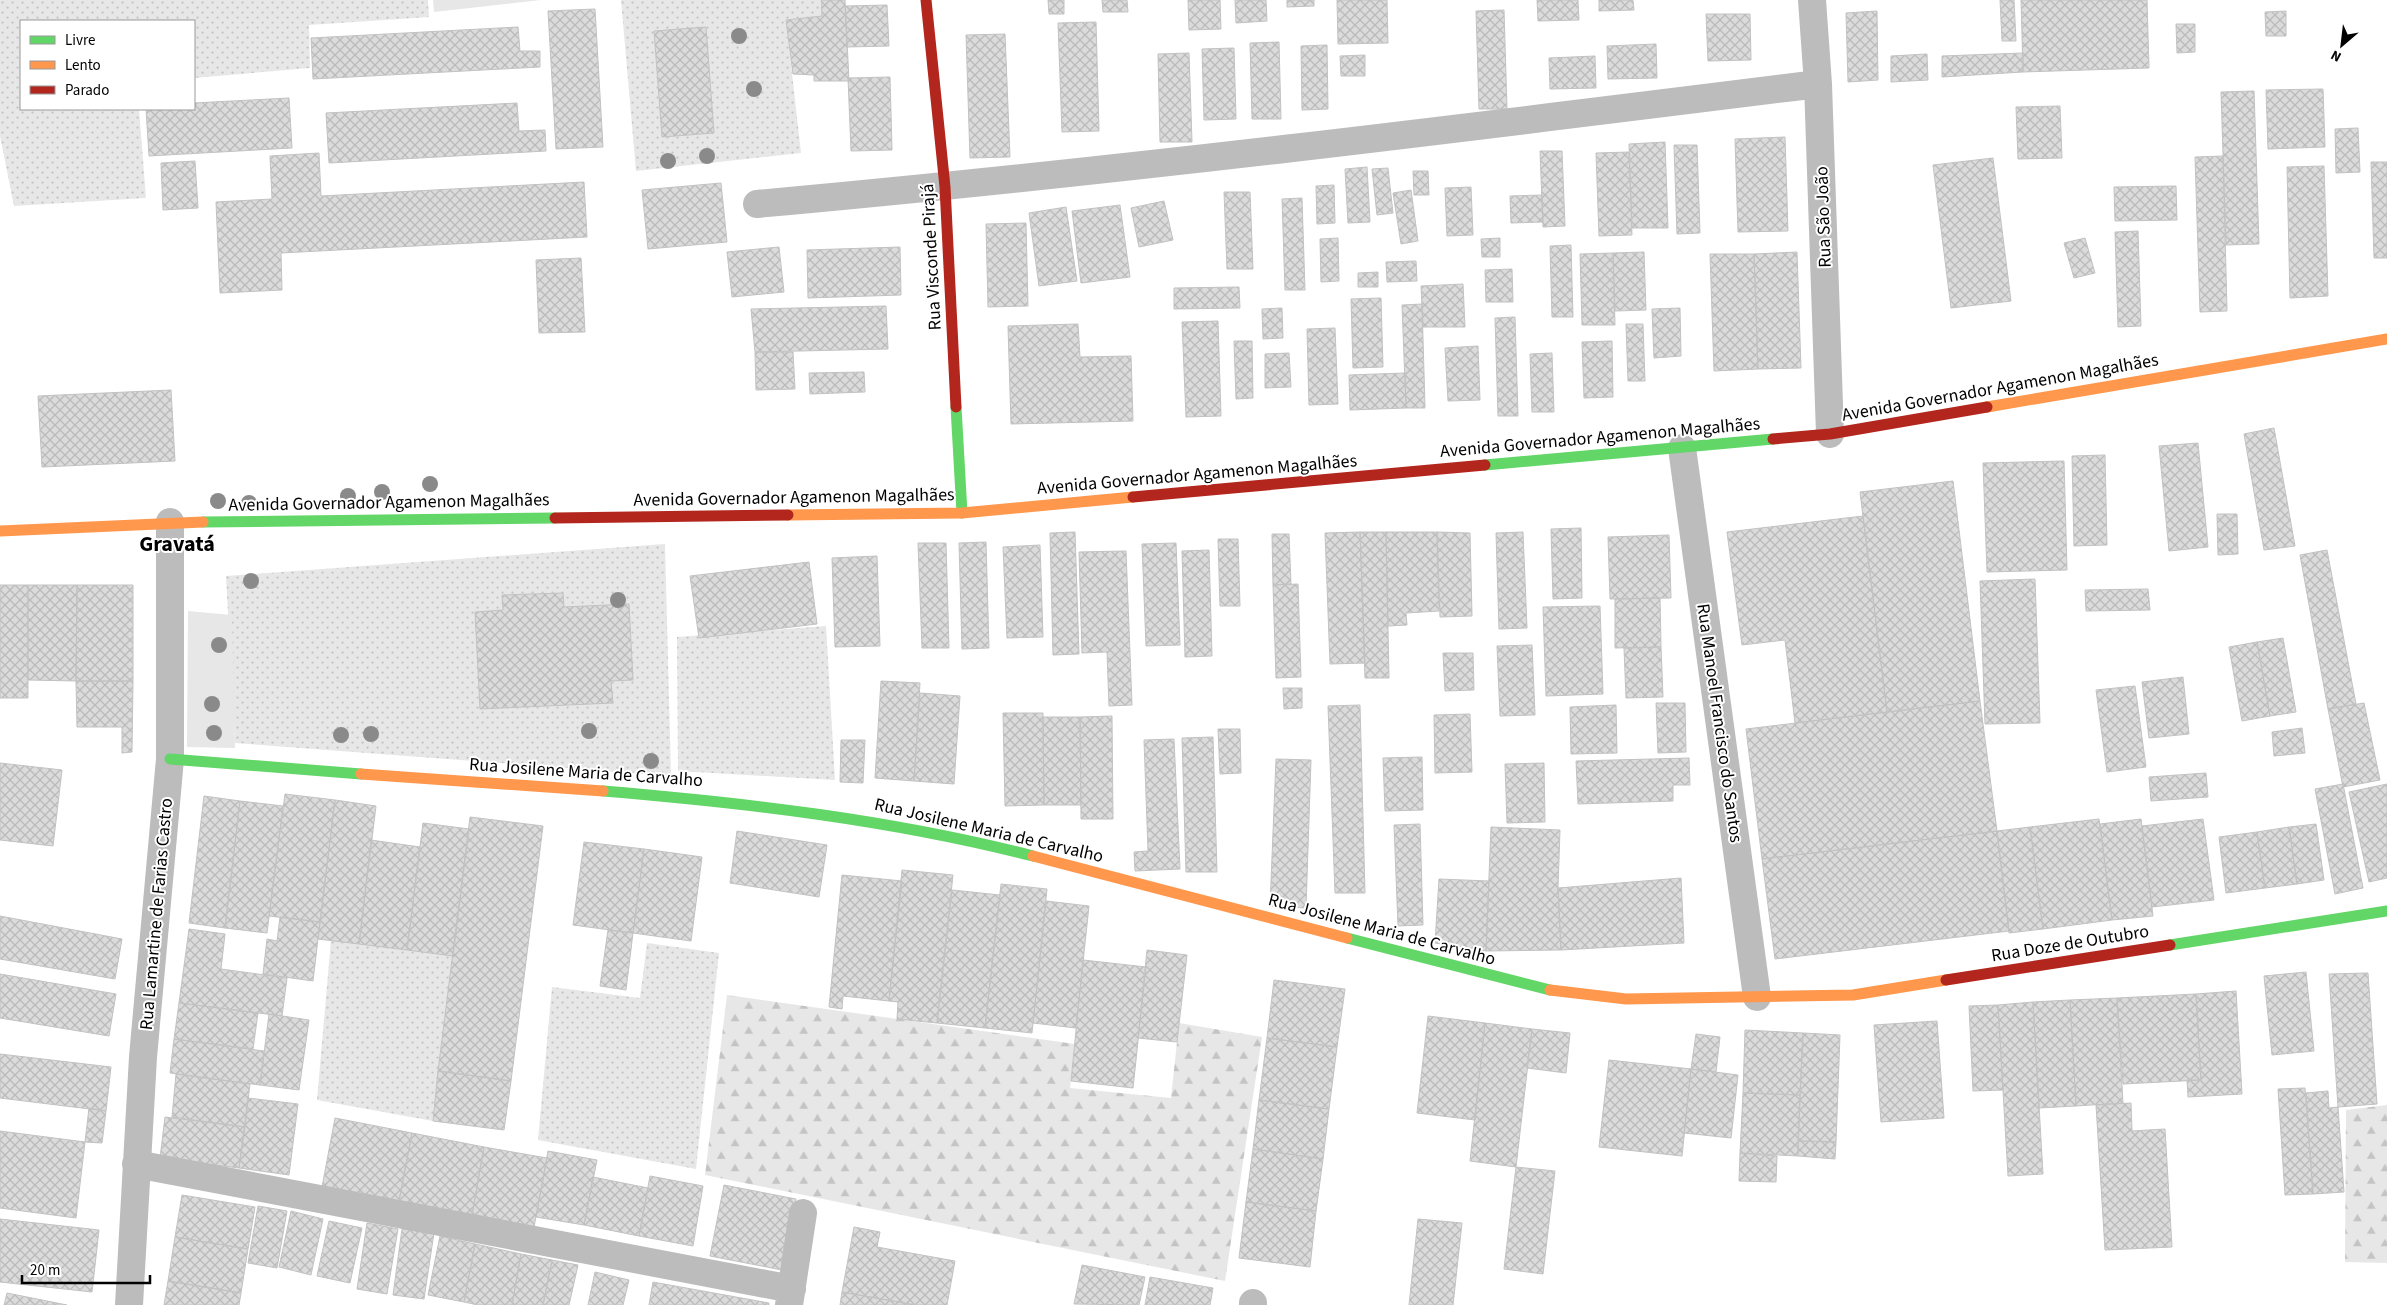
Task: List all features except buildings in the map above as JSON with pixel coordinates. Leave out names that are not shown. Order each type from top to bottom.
[{"type":"main road","name":"Rua Visconde Pirajá","points":[[926,0],[945,187],[962,513]]},
{"type":"main road","name":"Avenida Governador Agamenon Magalhães","points":[[0,531],[170,522],[962,513],[1682,448],[1752,439],[1830,434],[2387,338]]},
{"type":"main road","name":"Rua Josilene Maria de Carvalho","points":[[170,758],[555,785],[707,799],[826,813],[894,824],[971,840],[1545,989],[1626,999],[1757,997]]},
{"type":"main road","name":"Rua Doze de Outubro","points":[[1757,997],[1853,995],[2387,911]]},
{"type":"street","name":"Rua São João","points":[[1812,0],[1818,84],[1830,434]]},
{"type":"street","points":[[757,204],[945,187],[1442,130],[1818,84]]},
{"type":"street","name":"Rua Manoel Francisco do Santos","points":[[1682,448],[1757,997]]},
{"type":"street","name":"Rua Lamartine de Farias Castro","points":[[130,1305],[143,1057],[170,758],[170,522]]},
{"type":"street","points":[[136,1164],[791,1297],[803,1214]]},
{"type":"green space","points":[[0,0],[428,0],[429,17],[309,25],[310,68],[195,78],[195,20],[20,20],[20,110],[139,110],[146,198],[14,206],[0,136]]},
{"type":"green space","points":[[433,0],[541,0],[434,12]]},
{"type":"green space","points":[[621,0],[820,0],[822,16],[786,20],[801,153],[636,171]]},
{"type":"green space","points":[[665,544],[671,776],[235,743],[226,576]]},
{"type":"green space","points":[[188,611],[232,615],[235,748],[187,747]]},
{"type":"green space","points":[[826,626],[835,780],[678,771],[677,637]]},
{"type":"green space","points":[[331,940],[453,956],[433,1121],[317,1100]]},
{"type":"green space","points":[[647,943],[719,953],[696,1169],[538,1140],[552,987],[640,998]]},
{"type":"green space","points":[[727,995],[1075,1044],[1070,1088],[1171,1098],[1179,1023],[1262,1037],[1225,1281],[705,1175]]},
{"type":"green space","points":[[2387,1105],[2387,1263],[2345,1262],[2346,1110]]},
{"type":"traffic: fast","points":[[956,407],[962,513]]},
{"type":"traffic: fast","points":[[1485,465],[1773,439]]},
{"type":"traffic: fast","points":[[203,522],[555,518]]},
{"type":"traffic: fast","points":[[170,759],[361,774]]},
{"type":"traffic: fast","points":[[603,791],[712,801],[819,814],[927,832],[1033,856]]},
{"type":"traffic: fast","points":[[2170,945],[2387,911]]},
{"type":"traffic: fast","points":[[1347,938],[1550,990]]},
{"type":"traffic: slow","points":[[1987,407],[2387,339]]},
{"type":"traffic: slow","points":[[788,515],[962,513],[1133,497]]},
{"type":"traffic: slow","points":[[0,531],[203,522]]},
{"type":"traffic: slow","points":[[361,774],[603,791]]},
{"type":"traffic: slow","points":[[1033,856],[1347,938]]},
{"type":"traffic: slow","points":[[1550,990],[1626,999],[1853,995],[1946,980]]},
{"type":"traffic: jam","points":[[926,0],[945,187],[956,407]]},
{"type":"traffic: jam","points":[[1773,439],[1830,434],[1987,407]]},
{"type":"traffic: jam","points":[[1133,497],[1485,465]]},
{"type":"traffic: jam","points":[[555,518],[788,515]]},
{"type":"traffic: jam","points":[[1946,980],[2170,945]]},
{"type":"district","name":"Gravatá","points":[[177,543]]}]
